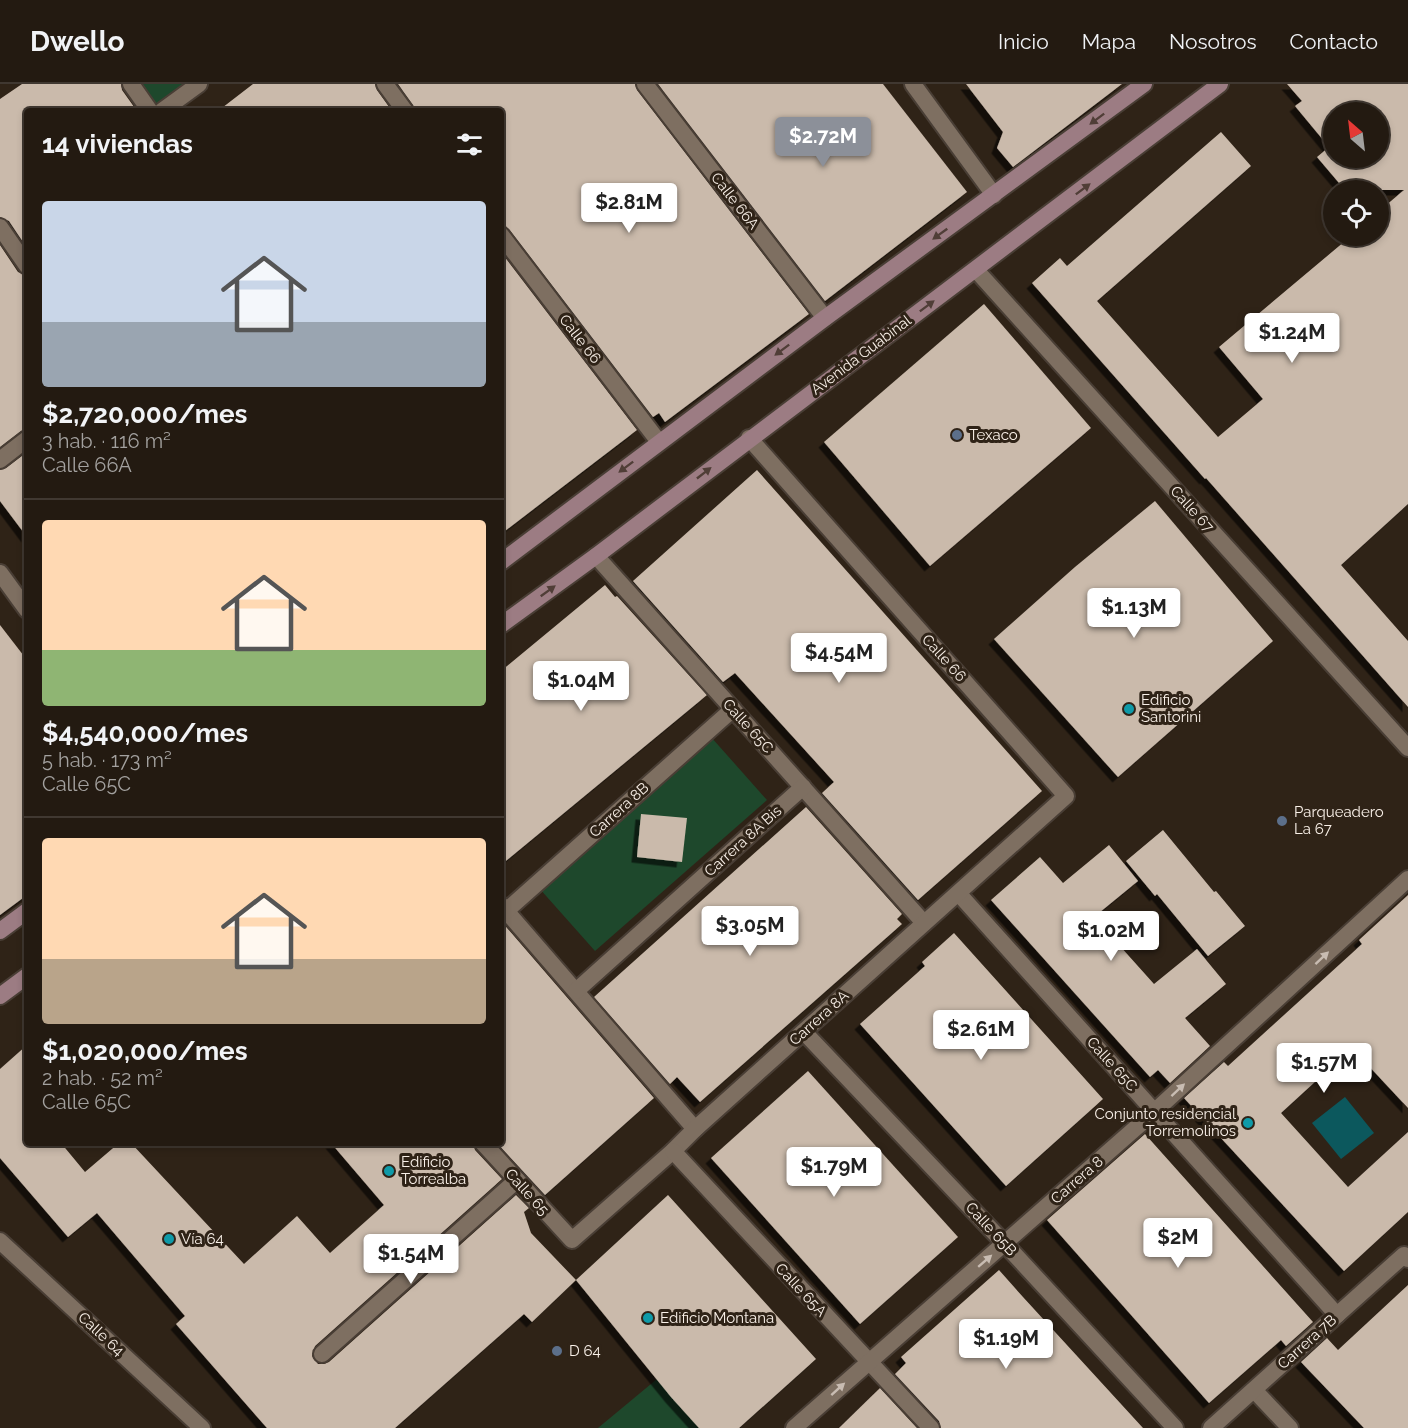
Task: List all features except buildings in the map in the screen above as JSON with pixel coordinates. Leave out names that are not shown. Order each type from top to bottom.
[{"type":"main road","points":[[504,560],[825,318],[1144,84]]},
{"type":"main road","name":"Avenida Guabinal","points":[[504,623],[596,556],[749,438],[976,270],[1220,84]]},
{"type":"main road","points":[[0,931],[24,913]]},
{"type":"main road","points":[[0,996],[24,978]]},
{"type":"street","points":[[131,84],[148,108]]},
{"type":"street","points":[[166,108],[199,84]]},
{"type":"street","points":[[385,84],[403,108]]},
{"type":"street","name":"Calle 66A","points":[[645,84],[825,318]]},
{"type":"street","points":[[913,84],[994,195]]},
{"type":"street","points":[[0,228],[24,262]]},
{"type":"street","name":"Calle 66","points":[[504,239],[659,442]]},
{"type":"street","name":"Calle 67","points":[[976,270],[1408,748]]},
{"type":"street","name":"Calle 66","points":[[749,438],[1066,796]]},
{"type":"street","points":[[0,460],[24,441]]},
{"type":"street","name":"Calle 65C","points":[[596,556],[924,923]]},
{"type":"street","points":[[0,573],[24,606]]},
{"type":"street","name":"Carrera 8B","points":[[504,907],[733,709]]},
{"type":"street","name":"Carrera 8A Bis","points":[[576,991],[803,788]]},
{"type":"street","name":"Carrera 8A","points":[[572,1240],[1066,796]]},
{"type":"street","name":"Carrera 8","points":[[794,1428],[1155,1111],[1408,879]]},
{"type":"street","name":"Calle 65C","points":[[959,894],[1337,1315]]},
{"type":"street","points":[[504,909],[695,1129]]},
{"type":"street","name":"Calle 65B","points":[[804,1032],[1175,1428]]},
{"type":"street","name":"Calle 65","points":[[486,1146],[572,1240]]},
{"type":"street","name":"Calle 65A","points":[[673,1151],[931,1428]]},
{"type":"street","points":[[322,1354],[517,1180]]},
{"type":"street","name":"Calle 64","points":[[0,1241],[202,1428]]},
{"type":"street","name":"Carrera 7B","points":[[1211,1428],[1337,1315],[1406,1257]]},
{"type":"street","points":[[1254,1390],[1290,1428]]},
{"type":"green space","points":[[131,84],[199,84],[166,108],[159,108]]},
{"type":"green space","points":[[711,737],[767,800],[595,951],[539,888]]},
{"type":"green space","points":[[657,1379],[699,1428],[598,1428]]},
{"type":"water","points":[[1345,1097],[1374,1133],[1341,1159],[1312,1123]]},
{"type":"place","name":"Texaco","points":[[957,435]]},
{"type":"place","name":"Edificio Santorini","points":[[1129,709]]},
{"type":"place","name":"Parqueadero La 67","points":[[1282,821]]},
{"type":"place","name":"Conjunto residencial Torremolinos","points":[[1248,1123]]},
{"type":"place","name":"Edificio Torrealba","points":[[389,1171]]},
{"type":"place","name":"Vía 64","points":[[169,1239]]},
{"type":"place","name":"Edificio Montana","points":[[648,1318]]},
{"type":"place","name":"D 64","points":[[557,1351]]}]
